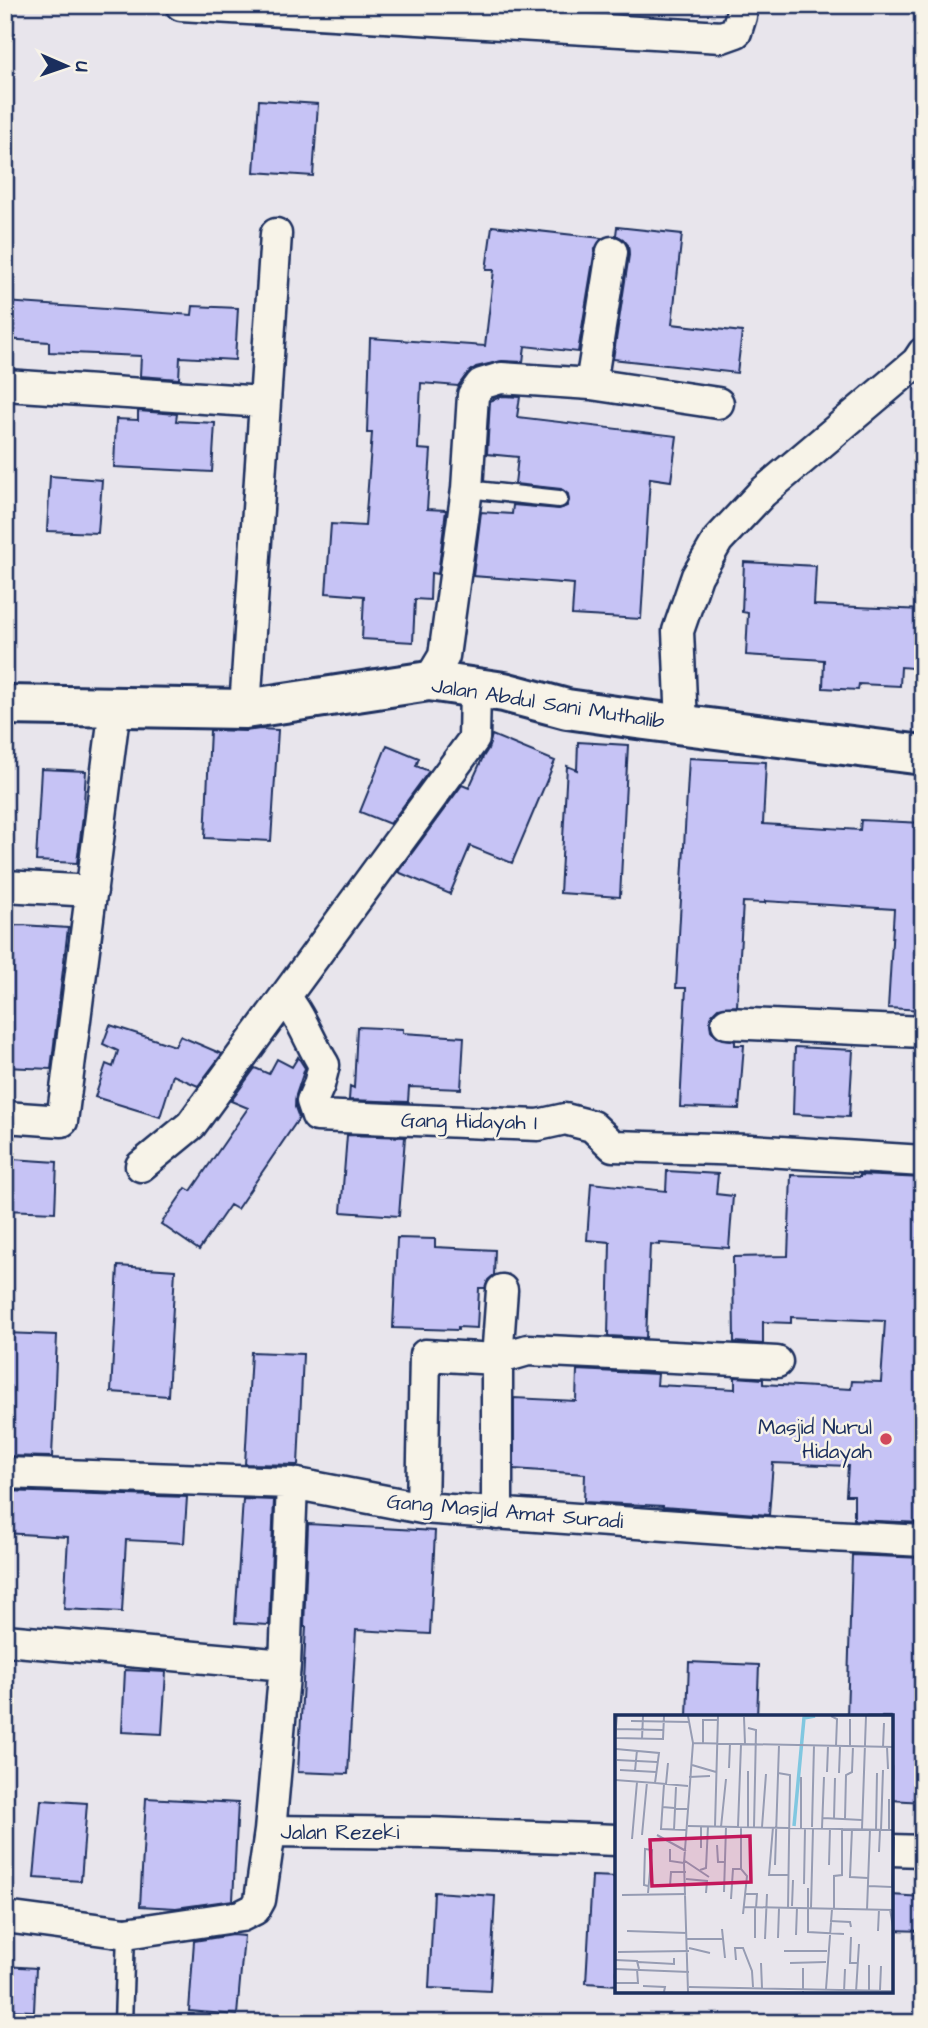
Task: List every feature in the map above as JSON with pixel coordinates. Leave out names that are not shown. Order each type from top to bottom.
[{"type":"street","points":[[181,5],[722,37],[736,32],[742,5]]},
{"type":"street","points":[[245,709],[276,234]]},
{"type":"street","points":[[591,384],[612,252]]},
{"type":"street","points":[[681,724],[678,631],[697,576],[718,540],[762,493],[916,362],[923,353]]},
{"type":"street","points":[[429,681],[444,656],[467,489],[473,395],[481,384],[500,378],[591,384],[718,403]]},
{"type":"street","points":[[5,385],[265,402]]},
{"type":"street","name":"Jalan Abdul Sani Muthalib","points":[[5,705],[245,709],[429,681],[490,690],[567,709],[923,755]]},
{"type":"street","points":[[141,1166],[191,1125],[292,1007],[474,739],[490,690]]},
{"type":"street","points":[[5,1117],[62,1121],[115,706]]},
{"type":"street","points":[[5,887],[92,891]]},
{"type":"street","name":"Gang Hidayah I","points":[[292,1007],[324,1065],[312,1101],[317,1116],[538,1125],[565,1119],[593,1126],[613,1146],[750,1150],[923,1161]]},
{"type":"street","points":[[727,1023],[923,1032]]},
{"type":"street","points":[[496,1514],[497,1359],[502,1290]]},
{"type":"street","points":[[422,1508],[425,1355],[497,1359],[528,1350],[777,1362]]},
{"type":"street","name":"Gang Masjid Amat Suradi","points":[[5,1473],[292,1483],[422,1508],[923,1541]]},
{"type":"street","points":[[270,1831],[285,1665],[292,1483]]},
{"type":"street","points":[[5,1640],[285,1665]]},
{"type":"street","name":"Jalan Rezeki","points":[[5,1917],[126,1933],[241,1916],[255,1909],[260,1899],[270,1831],[615,1840]]},
{"type":"street","points":[[893,1850],[923,1851]]},
{"type":"lane","points":[[467,489],[559,499]]},
{"type":"lane","points":[[123,2023],[126,1933]]},
{"type":"building","points":[[259,100],[318,104],[313,176],[254,172]]},
{"type":"building","points":[[492,226],[602,238],[595,249],[578,352],[525,346],[523,362],[502,361],[476,367],[458,386],[421,383],[418,449],[431,450],[427,509],[446,510],[438,574],[431,573],[430,600],[415,599],[413,642],[362,639],[364,596],[326,593],[331,524],[365,526],[372,433],[367,433],[370,338],[485,346],[494,270],[486,270]]},
{"type":"building","points":[[617,227],[682,234],[672,324],[742,332],[737,373],[613,359],[629,255],[628,245],[616,235]]},
{"type":"building","points":[[5,302],[192,315],[193,306],[238,308],[235,360],[180,357],[179,379],[140,376],[141,356],[49,352],[49,342],[5,339]]},
{"type":"building","points":[[503,396],[520,397],[517,417],[677,436],[671,481],[650,478],[641,619],[572,615],[574,584],[473,576],[481,512],[512,514],[513,505],[559,509],[567,506],[569,501],[568,494],[561,489],[515,484],[518,457],[487,454],[490,401]]},
{"type":"building","points":[[138,411],[177,414],[176,421],[215,423],[212,472],[114,467],[116,419],[138,420]]},
{"type":"building","points":[[50,476],[102,480],[98,533],[47,531]]},
{"type":"building","points":[[744,562],[816,566],[814,605],[923,610],[923,669],[901,667],[900,686],[859,684],[858,690],[823,688],[824,660],[746,655],[748,613],[742,612]]},
{"type":"building","points":[[210,730],[278,730],[271,841],[205,838]]},
{"type":"building","points":[[492,735],[555,761],[512,863],[470,846],[450,894],[398,872],[462,785],[469,788]]},
{"type":"building","points":[[578,742],[628,745],[620,897],[560,893],[567,766],[577,770]]},
{"type":"building","points":[[387,745],[419,758],[416,766],[429,771],[390,824],[360,812]]},
{"type":"building","points":[[689,758],[766,762],[763,824],[860,830],[861,820],[923,823],[923,1010],[888,1008],[894,909],[743,902],[737,1006],[718,1008],[712,1014],[710,1023],[711,1030],[717,1037],[735,1041],[735,1045],[744,1045],[739,1109],[680,1107],[686,988],[676,988]]},
{"type":"building","points":[[41,769],[86,771],[77,863],[36,861]]},
{"type":"building","points":[[5,926],[68,928],[51,1069],[5,1067]]},
{"type":"building","points":[[110,1025],[175,1046],[180,1036],[222,1054],[198,1086],[173,1075],[160,1117],[95,1097],[106,1064],[113,1067],[118,1051],[103,1044]]},
{"type":"building","points":[[357,1027],[403,1029],[403,1033],[464,1037],[461,1089],[409,1087],[408,1102],[349,1100],[350,1086],[354,1088]]},
{"type":"building","points":[[795,1047],[853,1050],[849,1117],[793,1114]]},
{"type":"building","points":[[298,1057],[305,1068],[296,1095],[295,1107],[299,1118],[237,1209],[230,1205],[199,1250],[161,1224],[186,1188],[191,1191],[248,1108],[231,1101],[255,1068],[269,1074],[277,1059],[292,1067]]},
{"type":"building","points":[[347,1135],[405,1137],[399,1216],[341,1212]]},
{"type":"building","points":[[5,1160],[57,1162],[55,1212],[5,1210]]},
{"type":"building","points":[[667,1171],[718,1174],[716,1194],[733,1196],[729,1248],[650,1244],[646,1338],[608,1336],[610,1242],[587,1240],[591,1183],[666,1191]]},
{"type":"building","points":[[791,1175],[923,1178],[919,1281],[923,1282],[923,1523],[854,1520],[854,1495],[846,1495],[848,1466],[773,1463],[769,1515],[584,1502],[585,1474],[514,1469],[514,1398],[576,1401],[577,1370],[658,1374],[657,1385],[735,1389],[735,1377],[763,1379],[763,1384],[851,1389],[852,1381],[881,1382],[885,1321],[791,1317],[791,1323],[763,1322],[763,1344],[734,1342],[733,1257],[788,1256]]},
{"type":"building","points":[[397,1238],[435,1239],[435,1247],[495,1250],[494,1275],[485,1288],[479,1288],[477,1328],[393,1328]]},
{"type":"building","points":[[118,1266],[175,1270],[168,1396],[111,1392]]},
{"type":"building","points":[[5,1333],[57,1335],[52,1457],[5,1456]]},
{"type":"building","points":[[251,1352],[303,1354],[298,1465],[245,1464]]},
{"type":"building","points":[[5,1491],[187,1497],[184,1543],[126,1540],[122,1612],[64,1609],[68,1537],[5,1533]]},
{"type":"building","points":[[243,1499],[274,1500],[269,1625],[235,1623]]},
{"type":"building","points":[[308,1524],[435,1531],[430,1634],[356,1630],[348,1774],[298,1772],[306,1627]]},
{"type":"building","points":[[852,1555],[923,1558],[923,1802],[893,1800],[893,1715],[847,1715]]},
{"type":"building","points":[[689,1662],[759,1665],[757,1715],[687,1715]]},
{"type":"building","points":[[125,1670],[166,1672],[162,1734],[122,1732]]},
{"type":"building","points":[[146,1798],[238,1803],[233,1900],[176,1908],[140,1906]]},
{"type":"building","points":[[41,1800],[87,1803],[81,1881],[34,1878]]},
{"type":"building","points":[[592,1876],[615,1877],[615,1985],[586,1983]]},
{"type":"building","points":[[434,1892],[495,1896],[490,1991],[429,1988]]},
{"type":"building","points":[[893,1895],[923,1897],[923,1931],[893,1930]]},
{"type":"building","points":[[232,1935],[244,1936],[237,2015],[189,2011],[194,1941]]},
{"type":"building","points":[[5,1966],[36,1968],[34,2011],[5,2010]]},
{"type":"place","name":"Masjid Nurul Hidayah","points":[[886,1439]]}]
